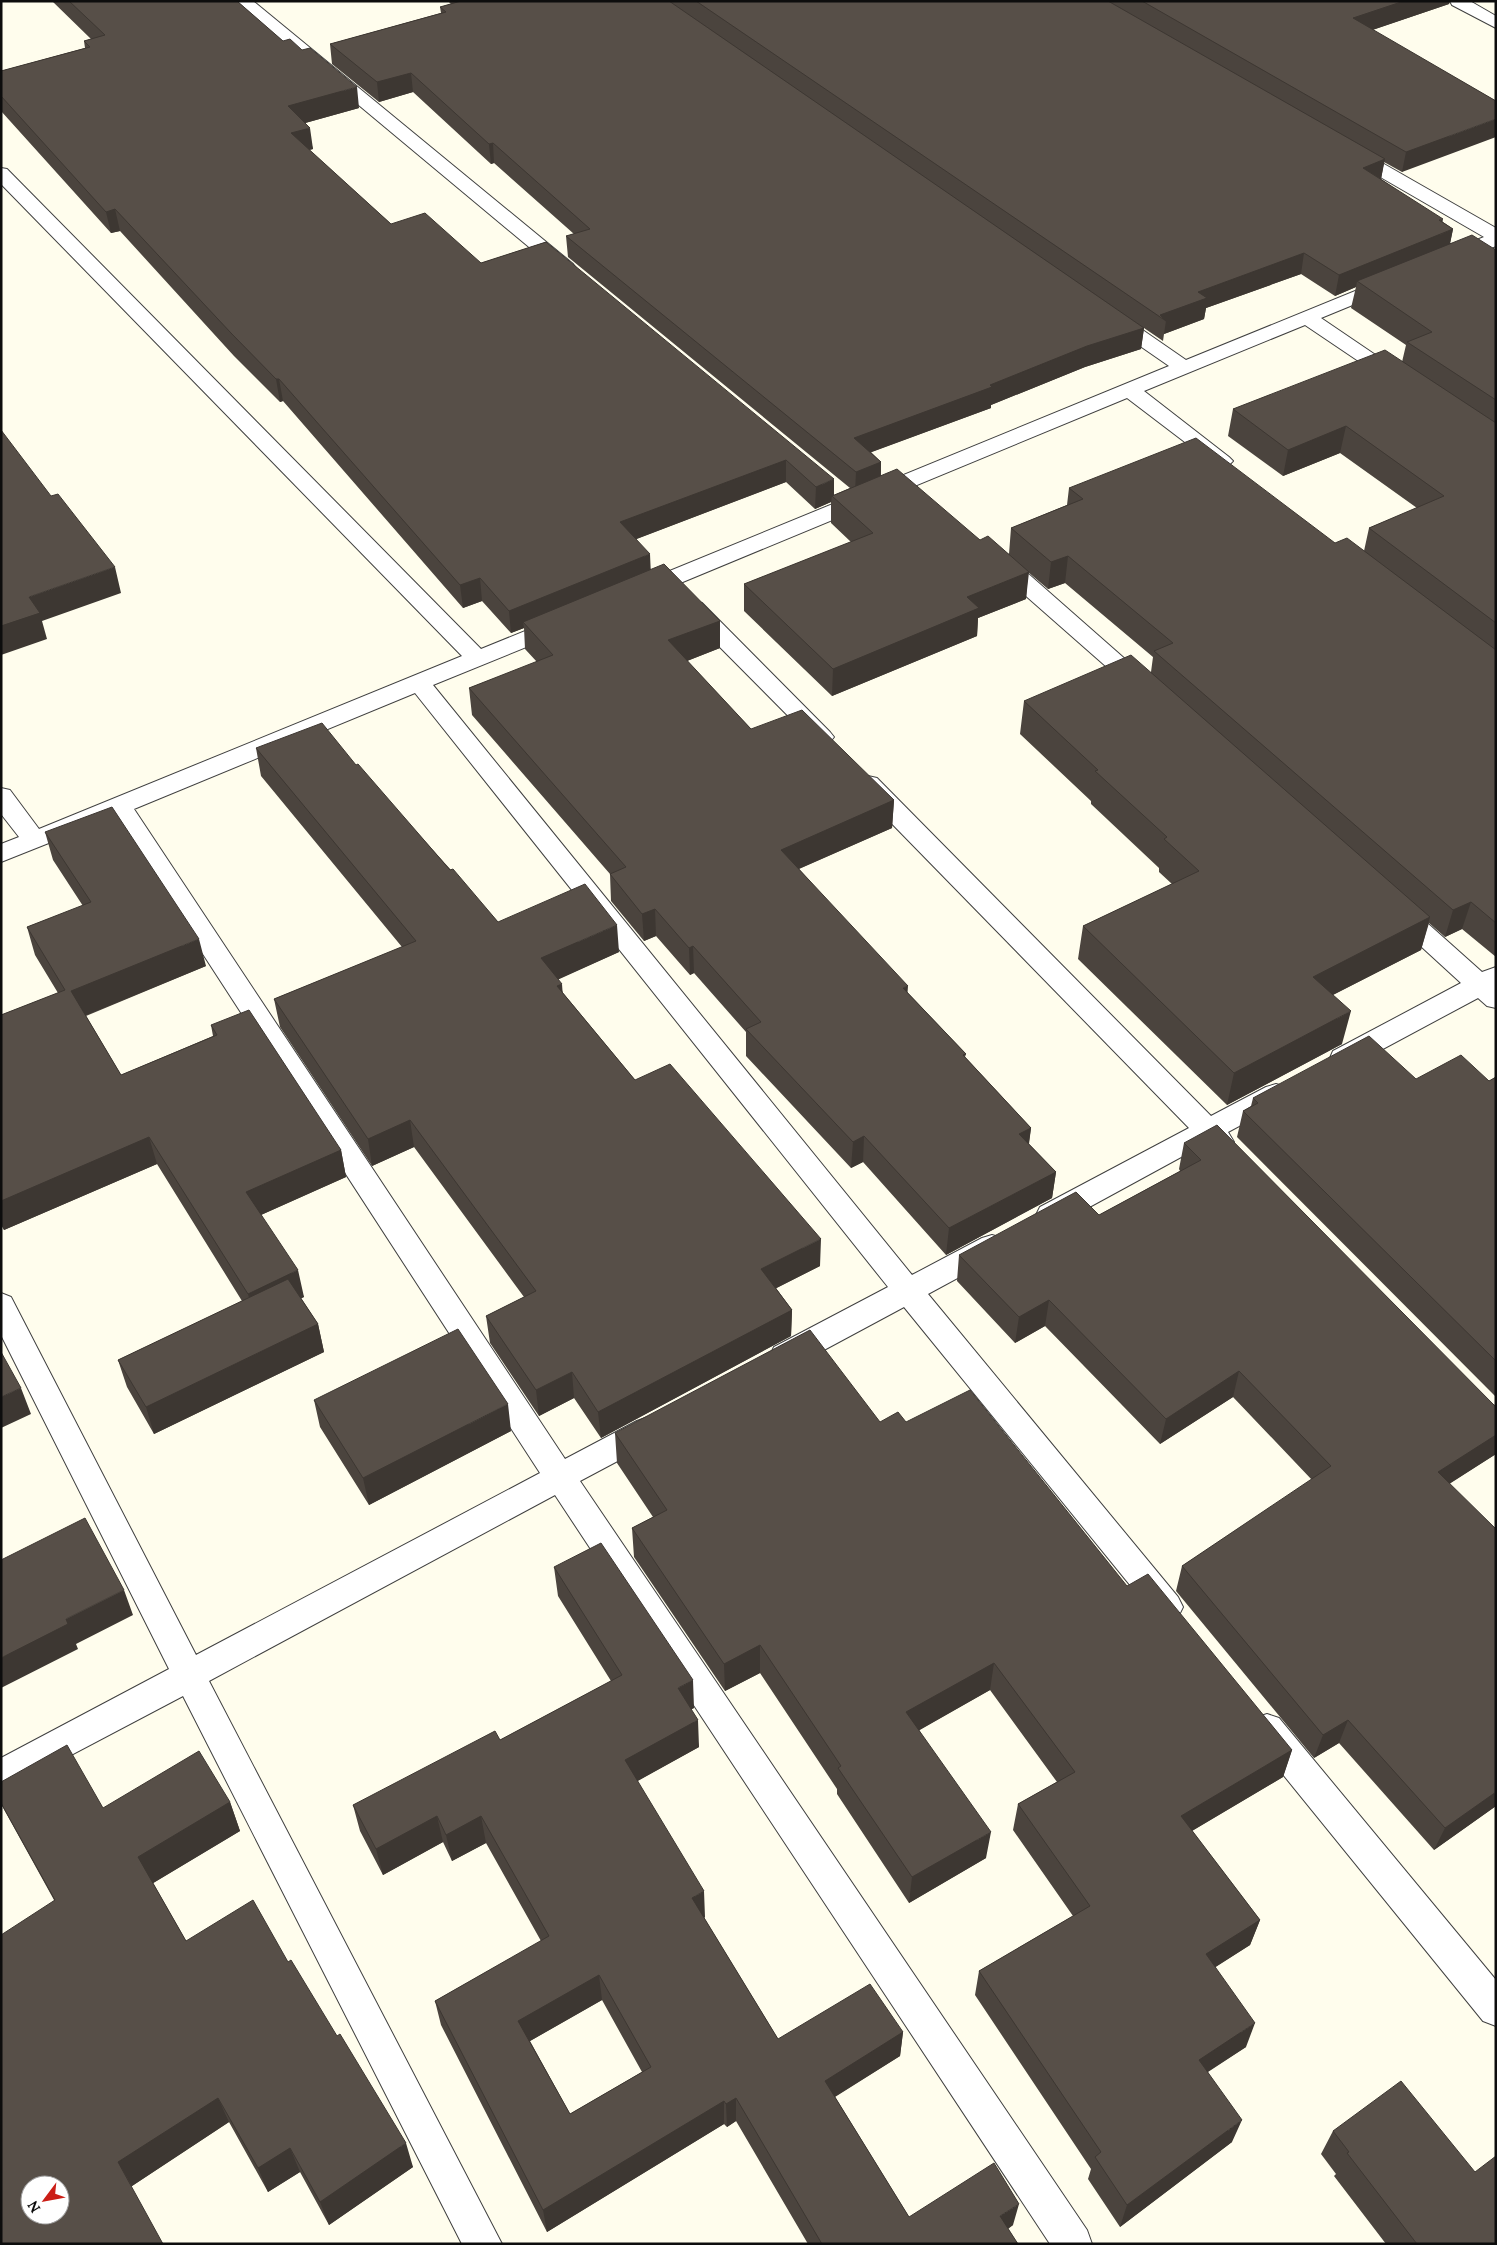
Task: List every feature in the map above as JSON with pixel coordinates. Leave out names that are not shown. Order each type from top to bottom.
[{"type":"street","points":[[242,1],[578,278]]},
{"type":"street","points":[[1458,1],[1496,23]]},
{"type":"street","points":[[1331,141],[1496,237]]},
{"type":"street","points":[[1,173],[478,659]]},
{"type":"street","points":[[1432,265],[1496,237]]},
{"type":"street","points":[[622,599],[668,580],[845,497],[916,487],[1129,390],[1405,276]]},
{"type":"street","points":[[1094,305],[1184,367]]},
{"type":"street","points":[[1306,317],[1413,388]]},
{"type":"street","points":[[1129,390],[1238,473]]},
{"type":"street","points":[[983,546],[1161,703]]},
{"type":"street","points":[[668,580],[1236,1158]]},
{"type":"street","points":[[1,854],[35,842],[577,618]]},
{"type":"street","points":[[419,683],[908,1290],[1186,1630]]},
{"type":"street","points":[[1,796],[35,842]]},
{"type":"street","points":[[119,806],[560,1477],[1073,2244]]},
{"type":"street","points":[[1322,1069],[1491,986],[1384,899]]},
{"type":"street","points":[[760,1370],[1296,1083]]},
{"type":"street","points":[[1,1305],[189,1675],[483,2244]]},
{"type":"street","points":[[1,1776],[673,1416]]},
{"type":"street","points":[[1249,1707],[1496,2008]]},
{"type":"building","points":[[69,1],[237,1],[283,41],[290,39],[302,50],[310,48],[357,87],[288,106],[310,128],[291,133],[391,224],[425,213],[481,263],[546,242],[834,479],[816,487],[786,460],[620,522],[650,554],[509,611],[480,578],[460,585],[279,379],[276,379],[231,333],[115,209],[106,212],[1,96],[1,71],[90,47],[84,41],[105,35]]},
{"type":"building","points":[[461,1],[669,1],[1144,328],[1087,346],[990,385],[992,387],[854,438],[881,462],[856,472],[566,236],[590,229],[493,143],[489,144],[411,73],[377,82],[330,44],[446,12],[440,7]]},
{"type":"building","points":[[696,1],[1108,1],[1385,159],[1363,168],[1443,219],[1439,220],[1453,229],[1339,275],[1304,253],[1198,292],[1207,298],[1160,315],[1166,321]]},
{"type":"building","points":[[1142,1],[1404,1],[1353,18],[1496,101],[1496,119],[1406,152]]},
{"type":"building","points":[[1472,235],[1496,250],[1496,400],[1407,342],[1432,332],[1357,281]]},
{"type":"building","points":[[1385,350],[1496,423],[1496,623],[1369,528],[1444,496],[1346,426],[1288,450],[1233,409]]},
{"type":"building","points":[[1,430],[51,496],[58,494],[115,567],[29,597],[40,613],[1,626]]},
{"type":"building","points":[[1196,438],[1335,543],[1347,538],[1496,650],[1496,923],[1471,902],[1453,910],[1154,651],[1173,643],[1068,556],[1051,562],[1011,528],[1083,499],[1069,488]]},
{"type":"building","points":[[897,469],[980,540],[988,536],[1029,572],[967,597],[979,608],[833,669],[744,584],[873,533],[832,496]]},
{"type":"building","points":[[664,564],[720,621],[668,640],[751,729],[802,710],[894,800],[781,850],[908,986],[903,988],[966,1054],[963,1055],[1031,1128],[1019,1134],[1056,1172],[949,1228],[864,1136],[853,1142],[746,1029],[761,1022],[693,946],[689,948],[655,909],[642,914],[610,874],[626,867],[469,688],[553,655],[523,622]]},
{"type":"building","points":[[1131,655],[1430,917],[1313,977],[1351,1011],[1234,1073],[1083,926],[1199,871],[1164,839],[1167,837],[1095,771],[1098,770],[1024,701]]},
{"type":"building","points":[[322,723],[356,765],[358,764],[450,870],[453,869],[498,922],[585,884],[617,925],[541,958],[562,984],[557,986],[635,1080],[670,1064],[821,1239],[761,1269],[792,1310],[598,1412],[572,1372],[536,1390],[486,1316],[536,1291],[410,1120],[368,1139],[274,999],[416,941],[256,748]]},
{"type":"building","points":[[112,807],[199,939],[71,991],[121,1075],[217,1035],[211,1025],[249,1010],[341,1150],[246,1192],[298,1270],[248,1294],[149,1137],[1,1201],[1,1015],[65,990],[27,927],[91,902],[45,832]]},
{"type":"building","points":[[1369,1036],[1416,1079],[1461,1055],[1489,1081],[1496,1077],[1496,1361],[1243,1111],[1258,1103],[1253,1098]]},
{"type":"building","points":[[1217,1125],[1496,1406],[1496,1435],[1438,1472],[1496,1529],[1496,1792],[1445,1828],[1348,1720],[1323,1735],[1182,1566],[1331,1466],[1239,1371],[1166,1419],[1049,1300],[1019,1317],[959,1255],[1076,1192],[1099,1215],[1201,1160],[1184,1143]]},
{"type":"building","points":[[288,1279],[318,1324],[146,1407],[118,1360]]},
{"type":"building","points":[[458,1329],[508,1404],[363,1478],[314,1400]]},
{"type":"building","points":[[810,1330],[880,1422],[898,1412],[906,1422],[970,1390],[1127,1586],[1148,1574],[1292,1750],[1181,1816],[1260,1920],[1206,1954],[1255,2023],[1199,2060],[1242,2120],[1127,2205],[1095,2157],[1101,2152],[979,1971],[1090,1906],[1018,1804],[1075,1772],[994,1663],[906,1712],[991,1832],[912,1877],[838,1768],[841,1766],[760,1645],[724,1664],[632,1528],[667,1510],[615,1433]]},
{"type":"building","points":[[1,1352],[21,1388],[1,1397]]},
{"type":"building","points":[[85,1518],[124,1590],[66,1619],[68,1624],[1,1658],[1,1560]]},
{"type":"building","points":[[601,1543],[693,1680],[678,1688],[698,1720],[625,1760],[704,1891],[692,1898],[778,2039],[870,1984],[903,2032],[825,2081],[909,2217],[994,2163],[1019,2204],[1000,2216],[1018,2244],[822,2244],[736,2098],[726,2104],[724,2101],[543,2210],[435,2001],[549,1936],[481,1816],[446,1835],[437,1816],[376,1849],[353,1805],[495,1731],[500,1740],[622,1675],[554,1567]],"holes":[[[599,1975],[651,2067],[570,2114],[518,2021]]]},
{"type":"building","points":[[67,1745],[103,1808],[199,1751],[230,1802],[138,1857],[186,1941],[253,1900],[288,1962],[291,1960],[337,2036],[340,2034],[406,2143],[320,2202],[290,2148],[258,2168],[218,2098],[118,2162],[163,2244],[1,2244],[1,1935],[55,1900],[1,1803],[1,1782]]},
{"type":"building","points":[[1401,2081],[1475,2172],[1496,2156],[1496,2244],[1417,2244],[1347,2153],[1349,2152],[1333,2131]]}]
